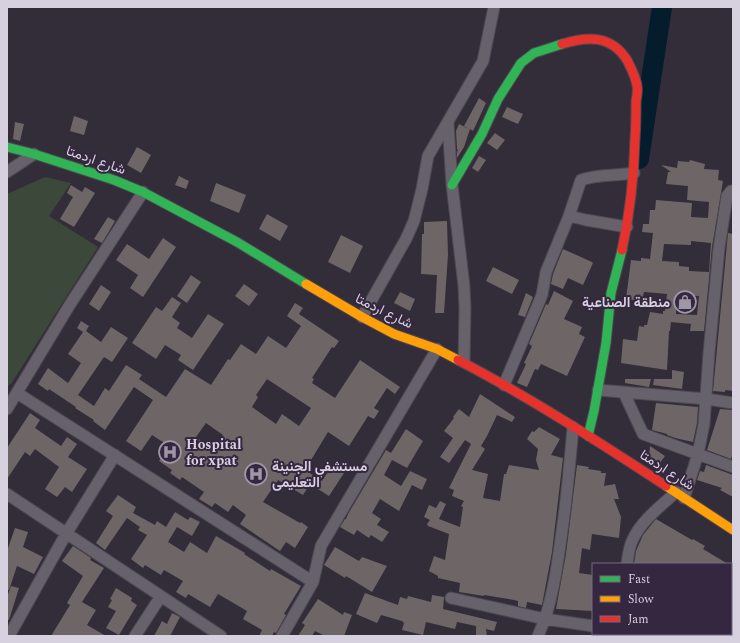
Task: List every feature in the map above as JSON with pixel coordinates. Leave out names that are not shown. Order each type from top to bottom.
[{"type":"main road","points":[[452,185],[482,134],[498,99],[521,63],[534,53],[575,40],[602,40],[616,47],[631,67],[637,86],[634,173],[627,227],[611,293],[606,343],[588,436]]},
{"type":"main road","name":"شارع اردمتا","points":[[7,147],[84,169],[143,192],[237,242],[362,317],[394,334],[437,349],[464,362],[588,436],[733,530]]},
{"type":"street","points":[[362,317],[406,239],[414,220],[428,156],[483,61],[494,7]]},
{"type":"street","points":[[448,123],[452,185],[464,279],[466,308],[464,362]]},
{"type":"street","points":[[7,172],[34,154]]},
{"type":"street","points":[[504,385],[542,295],[546,272],[569,216],[581,180],[591,176],[616,176],[634,173]]},
{"type":"street","points":[[627,563],[632,540],[653,514],[680,495],[698,454],[707,399],[709,353],[720,248],[727,196],[731,191],[733,191]]},
{"type":"street","points":[[7,409],[69,306],[143,192]]},
{"type":"street","points":[[569,216],[627,227]]},
{"type":"street","points":[[282,636],[313,582],[322,546],[437,349]]},
{"type":"street","points":[[598,390],[707,399],[733,403]]},
{"type":"street","points":[[624,392],[643,434],[733,468]]},
{"type":"street","points":[[17,393],[313,582]]},
{"type":"street","points":[[538,636],[552,595],[557,570],[568,484],[573,427]]},
{"type":"street","points":[[9,636],[66,534],[115,455]]},
{"type":"street","points":[[7,494],[221,636]]},
{"type":"street","points":[[135,636],[161,596]]},
{"type":"street","points":[[451,598],[545,619],[592,626]]},
{"type":"green space","points":[[45,177],[71,183],[49,216],[98,247],[11,384],[7,386],[7,194]]},
{"type":"building","points":[[479,98],[486,103],[473,131],[470,129],[464,147],[457,158],[458,150],[456,131],[459,124],[469,129],[464,126]]},
{"type":"building","points":[[507,107],[523,114],[518,124],[502,117]]},
{"type":"building","points":[[74,116],[88,121],[84,135],[70,131]]},
{"type":"building","points":[[15,122],[24,124],[20,141],[13,139]]},
{"type":"building","points":[[495,133],[505,140],[497,150],[487,143]]},
{"type":"building","points":[[137,147],[151,155],[141,173],[127,165]]},
{"type":"building","points":[[479,156],[486,160],[478,172],[472,168]]},
{"type":"building","points":[[690,160],[705,164],[704,169],[719,170],[718,180],[723,181],[712,247],[704,331],[690,331],[691,324],[671,322],[669,331],[667,370],[621,363],[623,339],[637,341],[639,326],[644,327],[644,325],[647,325],[650,312],[663,314],[663,311],[665,311],[667,294],[644,292],[642,301],[626,299],[631,260],[641,261],[641,258],[650,259],[653,233],[642,232],[643,224],[649,224],[650,210],[655,210],[656,200],[692,203],[691,217],[708,218],[709,202],[687,200],[688,186],[666,184],[668,172],[671,172],[661,165],[677,168],[678,161],[689,162]],"holes":[[[691,241],[711,243],[709,272],[689,271],[689,267],[679,266],[679,262],[662,261],[664,244],[691,245]],[[677,295],[699,296],[697,315],[676,314]]]},
{"type":"building","points":[[179,176],[189,181],[186,189],[175,185]]},
{"type":"building","points":[[216,183],[246,195],[239,213],[210,201]]},
{"type":"building","points":[[71,185],[82,192],[85,187],[95,193],[74,227],[60,219],[73,197],[67,193]]},
{"type":"building","points":[[267,214],[288,226],[280,241],[259,229]]},
{"type":"building","points":[[108,217],[115,221],[102,243],[94,239]]},
{"type":"building","points":[[447,221],[448,255],[444,313],[435,313],[437,275],[421,274],[422,234],[424,234],[424,222]]},
{"type":"building","points":[[728,233],[733,234],[733,391],[725,390],[725,392],[713,391]]},
{"type":"building","points":[[341,235],[363,246],[350,273],[328,262]]},
{"type":"building","points":[[163,238],[176,247],[143,297],[130,288],[138,275],[116,260],[127,244],[149,259]]},
{"type":"building","points":[[563,249],[593,263],[583,285],[568,278],[563,289],[551,284],[553,274]]},
{"type":"building","points":[[493,267],[519,280],[512,294],[486,281]]},
{"type":"building","points":[[191,275],[201,282],[187,303],[177,296]]},
{"type":"building","points":[[244,284],[258,294],[249,306],[235,296]]},
{"type":"building","points":[[101,285],[111,292],[99,311],[89,304]]},
{"type":"building","points":[[554,291],[573,301],[564,319],[582,327],[579,334],[585,337],[567,376],[541,364],[538,370],[535,369],[527,387],[517,383],[526,364],[524,363],[532,346],[529,344],[546,304],[548,305]]},
{"type":"building","points":[[400,292],[415,299],[410,311],[394,303]]},
{"type":"building","points":[[526,293],[533,297],[525,317],[518,315]]},
{"type":"building","points":[[172,297],[181,303],[172,317],[180,323],[177,328],[192,338],[208,314],[224,324],[193,370],[178,360],[181,355],[165,345],[156,359],[132,343],[156,307],[162,311]]},
{"type":"building","points":[[295,303],[303,308],[299,314],[339,341],[334,348],[332,347],[312,378],[314,379],[312,383],[335,398],[360,360],[400,387],[395,394],[387,388],[374,408],[379,411],[374,419],[368,416],[349,446],[328,432],[305,470],[322,481],[330,469],[333,471],[336,467],[344,473],[329,496],[310,484],[303,495],[278,480],[263,502],[308,527],[295,548],[286,542],[280,551],[240,524],[246,515],[233,505],[228,512],[215,503],[212,507],[199,499],[204,492],[182,477],[180,480],[170,473],[172,470],[159,461],[169,446],[152,435],[141,451],[126,441],[153,400],[134,387],[105,430],[93,421],[94,420],[75,408],[76,407],[49,389],[48,391],[38,384],[48,368],[68,383],[81,363],[68,354],[83,332],[77,328],[81,321],[89,326],[86,331],[101,342],[111,327],[128,338],[112,362],[104,357],[78,395],[94,406],[105,388],[109,391],[126,365],[142,375],[139,379],[166,397],[185,369],[211,385],[228,359],[230,360],[241,344],[256,354],[268,336],[286,348],[301,326],[287,316]],"holes":[[[267,379],[311,408],[299,426],[282,414],[276,424],[252,407],[258,397],[256,395]],[[206,423],[223,435],[214,450],[196,437]]]},
{"type":"building","points":[[672,370],[684,372],[682,389],[653,385],[654,379],[672,379]]},
{"type":"building","points":[[625,379],[651,379],[649,387],[625,383]]},
{"type":"building","points":[[480,394],[515,417],[512,422],[497,415],[481,446],[485,449],[472,470],[488,474],[483,498],[500,501],[504,474],[506,474],[509,465],[539,470],[536,460],[538,449],[527,439],[532,431],[534,432],[539,427],[560,439],[551,455],[563,458],[552,552],[542,605],[527,602],[526,608],[518,606],[518,601],[514,600],[459,592],[460,583],[438,578],[438,576],[429,571],[434,556],[445,560],[449,534],[428,526],[427,524],[430,520],[424,517],[429,505],[436,508],[440,501],[446,504],[439,519],[460,527],[463,507],[461,506],[464,501],[452,496],[454,490],[449,488],[471,444],[465,440],[449,463],[440,457],[453,438],[444,431],[459,409],[469,417]]},
{"type":"building","points":[[656,403],[698,407],[697,423],[693,442],[675,438],[652,430]]},
{"type":"building","points":[[720,409],[733,410],[733,453],[731,459],[707,450]]},
{"type":"building","points":[[30,413],[40,420],[35,428],[61,446],[67,437],[77,444],[68,457],[87,469],[72,492],[65,487],[57,497],[45,489],[59,467],[35,449],[30,456],[25,452],[7,479],[7,448]]},
{"type":"building","points":[[406,429],[423,441],[407,468],[392,460],[384,475],[401,486],[410,471],[427,479],[422,490],[412,485],[399,511],[380,499],[372,513],[381,519],[377,525],[389,532],[382,542],[371,535],[369,538],[357,530],[354,535],[340,527],[386,450],[391,453]]},
{"type":"building","points":[[650,446],[665,456],[660,463],[649,456]]},
{"type":"building","points":[[577,465],[589,467],[588,469],[601,471],[601,473],[606,473],[604,486],[615,484],[619,499],[614,499],[621,517],[619,538],[592,534],[590,550],[582,548],[579,573],[592,575],[592,611],[556,609],[566,554]]},
{"type":"building","points":[[706,465],[733,475],[733,497],[720,490],[722,488],[697,480],[700,471],[704,472]]},
{"type":"building","points":[[118,495],[136,507],[133,513],[155,525],[157,521],[166,527],[175,512],[188,520],[190,517],[200,522],[192,536],[177,527],[168,542],[184,552],[190,542],[207,553],[216,536],[245,553],[244,554],[270,571],[271,569],[301,586],[284,614],[286,615],[276,633],[274,632],[272,636],[259,636],[262,630],[243,619],[247,611],[218,594],[210,607],[188,594],[186,598],[176,592],[183,581],[164,570],[161,575],[145,565],[143,568],[131,559],[147,535],[138,530],[140,527],[127,518],[105,550],[96,543],[113,516],[106,511]]},
{"type":"building","points":[[656,519],[705,546],[703,549],[726,563],[634,563],[636,551],[643,535]]},
{"type":"building","points":[[15,528],[28,532],[23,547],[43,557],[34,574],[17,566],[9,590],[7,590],[7,551]]},
{"type":"building","points":[[73,546],[91,558],[90,560],[104,568],[82,602],[96,610],[87,625],[106,636],[51,636],[70,605],[67,603],[83,576],[62,561]]},
{"type":"building","points":[[335,547],[359,561],[362,557],[387,566],[372,592],[324,565]]},
{"type":"building","points":[[11,586],[19,588],[9,620],[7,620],[7,597]]},
{"type":"building","points":[[116,588],[132,598],[131,601],[137,605],[119,635],[106,628],[116,611],[108,607],[112,600],[110,599]]},
{"type":"building","points":[[365,593],[398,605],[400,597],[407,599],[408,596],[431,602],[432,595],[444,597],[443,609],[497,622],[494,631],[486,629],[487,636],[476,636],[476,626],[457,622],[455,629],[426,622],[423,635],[402,630],[404,623],[402,621],[381,615],[377,623],[356,614]]},
{"type":"building","points":[[318,599],[343,615],[344,612],[352,615],[344,636],[325,636],[315,631],[312,636],[298,636],[305,625],[302,623]]},
{"type":"building","points":[[172,613],[180,617],[170,636],[154,636],[162,621],[167,624]]},
{"type":"waterway","points":[[639,159],[662,7]]},
{"type":"traffic: fast","points":[[452,185],[482,134],[498,99],[521,63],[534,53],[562,44]]},
{"type":"traffic: fast","points":[[7,147],[34,154],[114,180],[143,192],[237,242],[306,284]]},
{"type":"traffic: fast","points":[[588,436],[606,343],[611,293],[622,250]]},
{"type":"traffic: slow","points":[[306,284],[394,334],[437,349],[458,360]]},
{"type":"traffic: slow","points":[[666,486],[733,530]]},
{"type":"traffic: jam","points":[[562,44],[590,39],[606,42],[621,52],[627,60],[636,79],[636,129],[633,180],[622,250]]},
{"type":"traffic: jam","points":[[458,360],[537,405],[666,486]]},
{"type":"place","name":"منطقة الصناعية","points":[[685,302]]},
{"type":"place","name":"Hospital for xpat","points":[[170,452]]},
{"type":"place","name":"مستشفي الجنينة التعليمى","points":[[256,474]]}]
